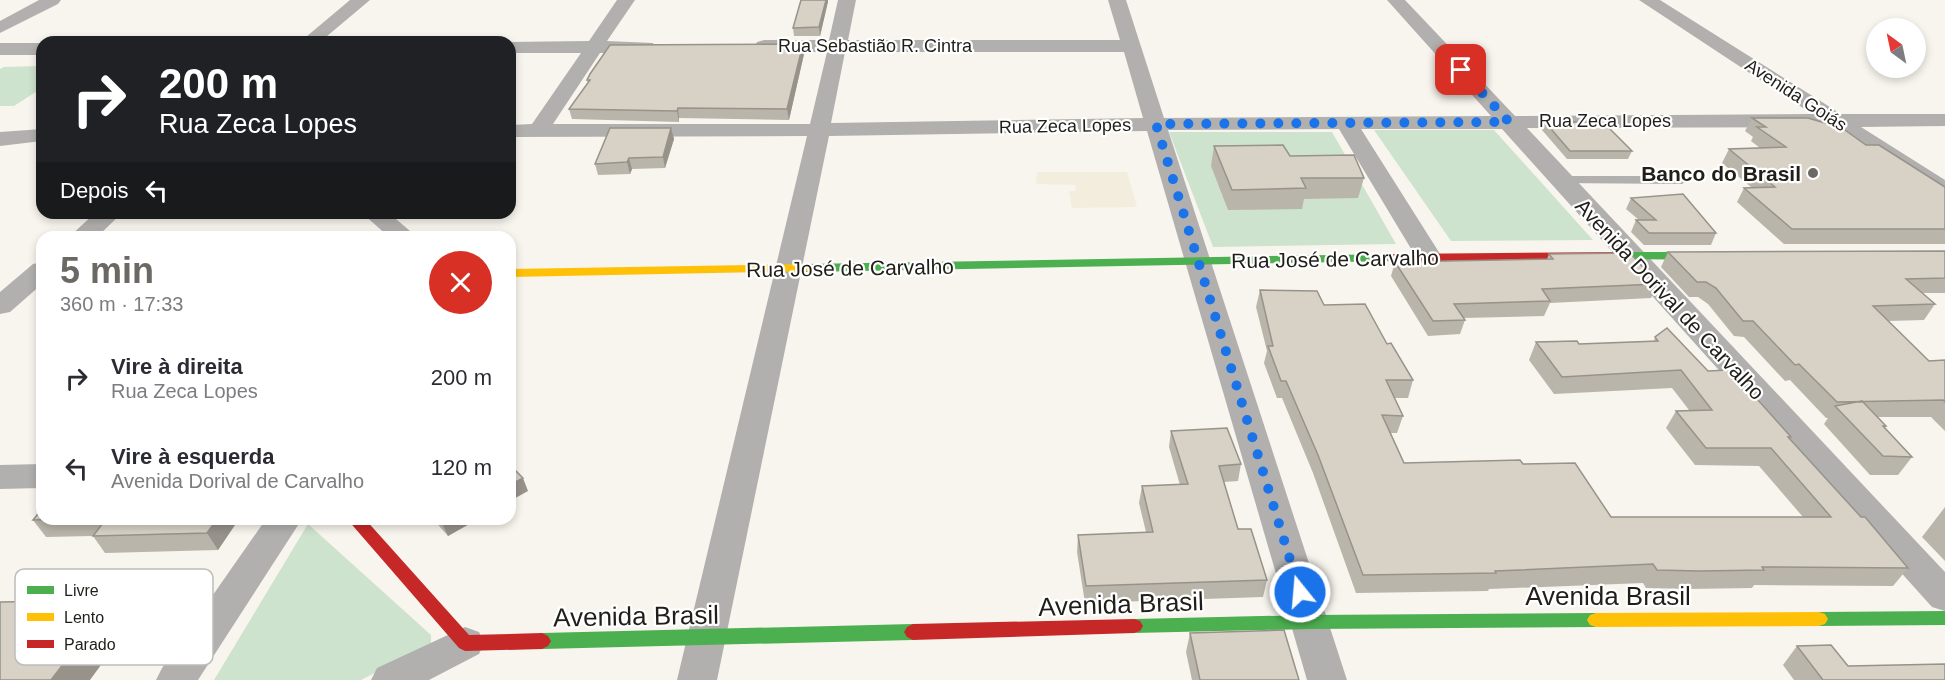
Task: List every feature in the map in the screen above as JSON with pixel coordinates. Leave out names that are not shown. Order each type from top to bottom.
[{"type":"street","points":[[0,28],[52,0]]},
{"type":"street","points":[[316,36],[361,0]]},
{"type":"street","points":[[538,131],[626,0]]},
{"type":"street","points":[[697,680],[790,269],[847,0]]},
{"type":"street","points":[[1118,0],[1327,680]]},
{"type":"street","name":"Avenida Dorival de Carvalho","points":[[1396,0],[1629,256],[1945,596]]},
{"type":"street","name":"Avenida Goiás","points":[[1648,0],[1945,190]]},
{"type":"street","name":"Rua Sebastião R. Cintra","points":[[745,46],[1132,46]]},
{"type":"street","points":[[516,47],[664,47]]},
{"type":"street","points":[[0,49],[36,49]]},
{"type":"street","name":"Rua Zeca Lopes","points":[[516,131],[820,130],[1156,124],[1945,120]]},
{"type":"street","points":[[1346,123],[1429,257]]},
{"type":"street","points":[[0,139],[36,136]]},
{"type":"street","points":[[89,231],[103,219]]},
{"type":"street","points":[[382,219],[396,231]]},
{"type":"street","name":"Rua José de Carvalho","points":[[516,273],[1429,257],[1723,255]]},
{"type":"street","points":[[0,306],[36,275]]},
{"type":"street","points":[[0,477],[36,476]]},
{"type":"street","points":[[213,625],[281,525]]},
{"type":"street","points":[[360,525],[465,643],[391,680]]},
{"type":"street","name":"Avenida Brasil","points":[[465,643],[706,639],[1309,622],[1945,618]]},
{"type":"street","points":[[176,680],[186,665]]},
{"type":"lane","points":[[1561,180],[1682,180]]},
{"type":"shaded area","points":[[1037,172],[1127,172],[1137,207],[1072,208],[1069,191],[1076,191],[1075,185],[1036,184]]},
{"type":"green space","points":[[36,66],[36,92],[14,106],[0,106],[0,69]]},
{"type":"green space","points":[[1374,130],[1494,130],[1593,240],[1451,241]]},
{"type":"green space","points":[[1169,132],[1332,132],[1396,244],[1213,247]]},
{"type":"green space","points":[[307,525],[431,635],[431,644],[361,680],[214,680]]},
{"type":"building","points":[[801,0],[826,0],[819,27],[793,28]]},
{"type":"building","points":[[803,44],[787,109],[678,108],[677,111],[569,109],[590,80],[587,80],[610,45]]},
{"type":"building","points":[[1752,118],[1808,118],[1842,128],[1866,145],[1879,145],[1945,187],[1945,229],[1792,229],[1744,188],[1775,187],[1729,149],[1786,147],[1757,127],[1766,127]]},
{"type":"building","points":[[1545,122],[1603,122],[1632,151],[1570,151]]},
{"type":"building","points":[[610,128],[671,128],[663,157],[629,158],[627,162],[595,164]]},
{"type":"building","points":[[1283,145],[1290,156],[1354,155],[1364,178],[1301,178],[1306,188],[1232,190],[1214,146]]},
{"type":"building","points":[[1683,194],[1716,233],[1649,233],[1636,220],[1656,220],[1631,198]]},
{"type":"building","points":[[1945,251],[1945,278],[1906,279],[1935,304],[1873,306],[1929,361],[1945,360],[1945,402],[1943,400],[1837,402],[1799,364],[1795,365],[1753,321],[1743,321],[1716,288],[1706,282],[1697,282],[1668,252]]},
{"type":"building","points":[[1630,253],[1658,284],[1542,289],[1550,301],[1454,304],[1465,320],[1433,321],[1395,262],[1553,259],[1549,254]]},
{"type":"building","points":[[1260,290],[1317,291],[1324,305],[1365,304],[1387,344],[1391,343],[1413,380],[1386,380],[1403,416],[1382,415],[1404,463],[1520,460],[1523,464],[1575,463],[1611,517],[1831,517],[1771,448],[1706,448],[1676,411],[1712,410],[1681,370],[1562,377],[1536,342],[1577,341],[1579,344],[1658,341],[1655,337],[1667,328],[1708,371],[1728,370],[1748,389],[1791,437],[1788,437],[1861,517],[1865,517],[1908,568],[1762,567],[1764,570],[1699,571],[1657,570],[1653,564],[1495,571],[1496,573],[1363,575],[1318,455],[1286,381],[1281,381],[1268,346],[1273,346]]},
{"type":"building","points":[[1862,401],[1912,457],[1883,456],[1835,406]]},
{"type":"building","points":[[1227,428],[1241,464],[1219,466],[1238,529],[1251,529],[1267,580],[1086,586],[1078,535],[1153,532],[1142,486],[1188,484],[1171,431]]},
{"type":"building","points":[[516,471],[523,478],[516,482]]},
{"type":"building","points":[[101,525],[213,525],[207,533],[93,536]]},
{"type":"building","points":[[0,602],[15,602],[15,665],[62,665],[51,680],[0,680]]},
{"type":"building","points":[[1284,630],[1299,680],[1200,680],[1190,633]]},
{"type":"building","points":[[1831,645],[1848,666],[1945,664],[1945,680],[1823,680],[1797,646]]},
{"type":"traffic: fast","points":[[1626,256],[1711,256]]},
{"type":"traffic: fast","points":[[806,268],[1392,258]]},
{"type":"traffic: fast","points":[[1819,619],[1945,618]]},
{"type":"traffic: fast","points":[[1134,626],[1596,620]]},
{"type":"traffic: fast","points":[[542,641],[913,632]]},
{"type":"traffic: slow","points":[[516,273],[806,268]]},
{"type":"traffic: slow","points":[[1596,620],[1819,619]]},
{"type":"traffic: jam","points":[[1392,258],[1626,256]]},
{"type":"traffic: jam","points":[[360,525],[465,643],[542,641]]},
{"type":"traffic: jam","points":[[913,632],[1134,626]]},
{"type":"place","name":"Banco do Brasil","points":[[1813,173]]},
{"type":"route","points":[[1300,592],[1156,124],[1509,122],[1461,70]]}]
